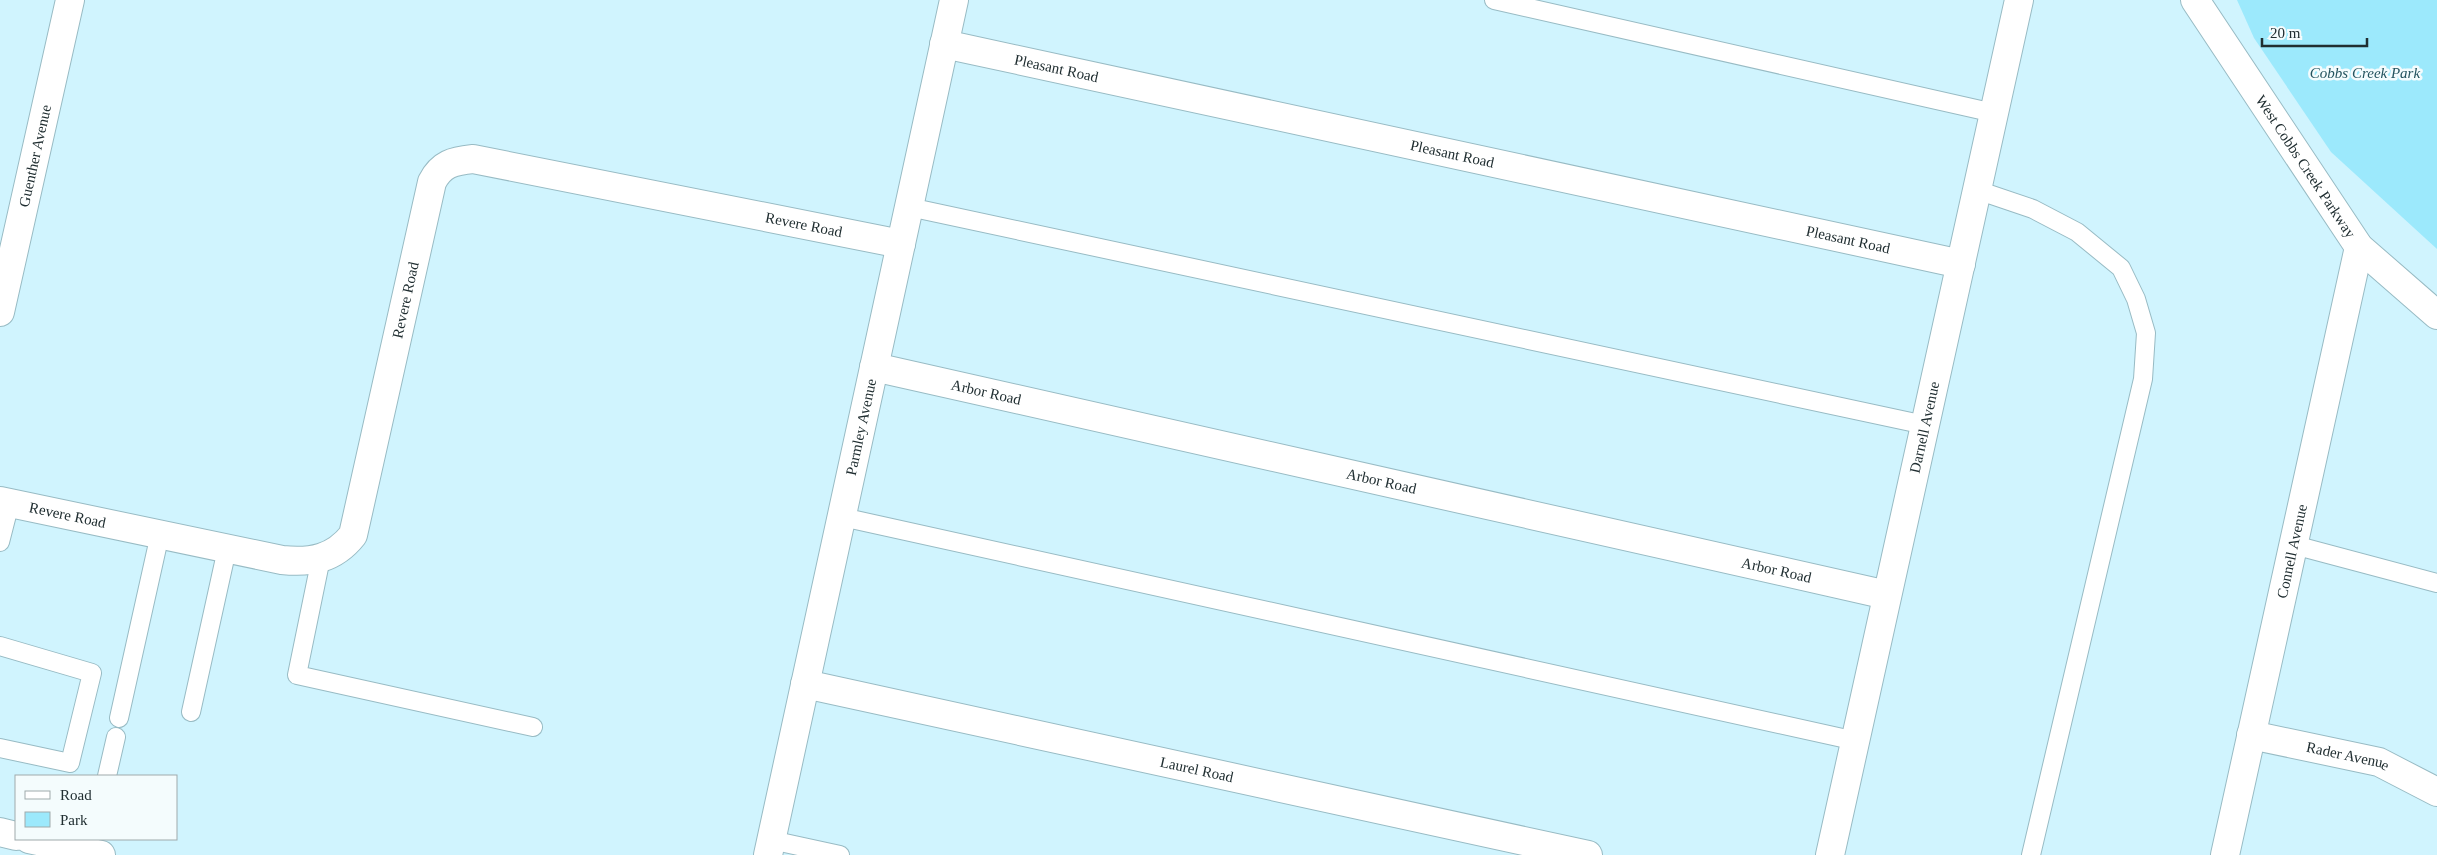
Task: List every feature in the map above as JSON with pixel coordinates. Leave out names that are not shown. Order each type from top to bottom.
[{"type":"street","name":"Guenther Avenue","points":[[0,312],[70,0]]},
{"type":"street","name":"Parmley Avenue","points":[[770,847],[954,0]]},
{"type":"street","name":"Darnell Avenue","points":[[1830,855],[2019,0]]},
{"type":"street","name":"West Cobbs Creek Parkway","points":[[2195,0],[2360,247],[2437,315]]},
{"type":"street","name":"Pleasant Road","points":[[944,44],[1961,264]]},
{"type":"street","name":"Revere Road","points":[[5,502],[297,562],[321,558],[343,548],[353,535],[432,182],[437,172],[447,163],[473,159],[901,244]]},
{"type":"street","name":"Connell Avenue","points":[[2225,855],[2360,247]]},
{"type":"street","name":"Arbor Road","points":[[874,367],[1887,595]]},
{"type":"street","name":"Laurel Road","points":[[805,684],[1588,855]]},
{"type":"street","name":"Rader Avenue","points":[[2252,735],[2379,762],[2437,792]]},
{"type":"street","points":[[0,832],[15,836]]},
{"type":"street","points":[[36,840],[95,849]]},
{"type":"lane","points":[[1494,0],[1994,113]]},
{"type":"lane","points":[[1977,190],[2033,209],[2077,232],[2121,268],[2136,299],[2146,333],[2143,379],[2031,855]]},
{"type":"lane","points":[[909,207],[1925,425]]},
{"type":"lane","points":[[0,542],[5,502]]},
{"type":"lane","points":[[842,517],[1856,741]]},
{"type":"lane","points":[[120,718],[160,534]]},
{"type":"lane","points":[[2294,544],[2437,583]]},
{"type":"lane","points":[[191,712],[227,548]]},
{"type":"lane","points":[[321,558],[297,675],[533,727]]},
{"type":"lane","points":[[0,646],[92,673],[70,763],[0,748]]},
{"type":"lane","points":[[107,775],[116,737]]},
{"type":"lane","points":[[770,847],[840,855]]},
{"type":"green space","name":"Cobbs Creek Park","points":[[2237,0],[2437,0],[2437,249],[2331,152],[2254,38]]}]
